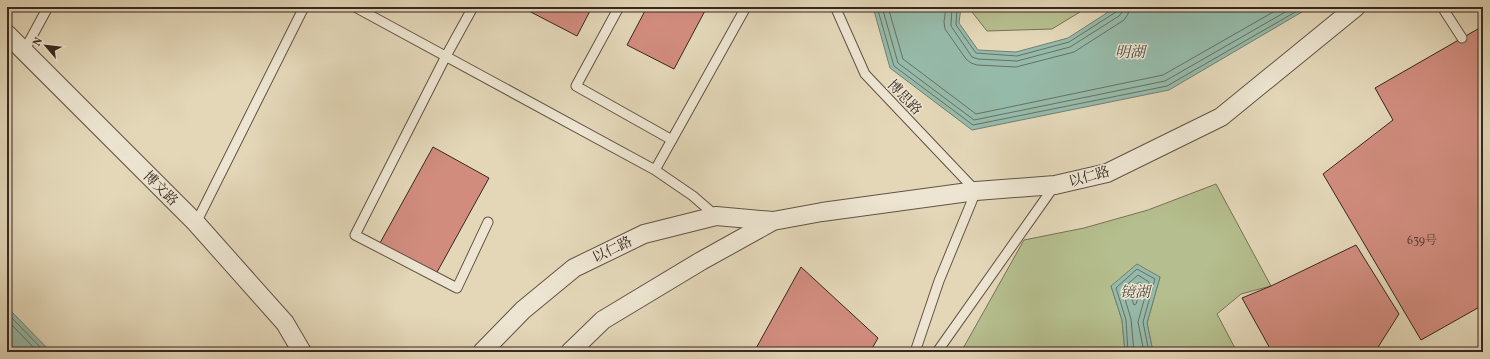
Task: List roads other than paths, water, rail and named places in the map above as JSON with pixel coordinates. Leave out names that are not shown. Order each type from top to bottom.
[{"type":"street","name":"以仁路","points":[[482,352],[523,310],[574,268],[644,234],[716,216],[773,221],[822,212],[976,191],[1055,185],[1107,173],[1221,117],[1356,7]]},
{"type":"street","name":"博文路","points":[[7,34],[196,223],[285,323],[302,352]]},
{"type":"street","name":"以仁路","points":[[570,352],[603,320],[701,261],[773,221]]},
{"type":"lane","points":[[24,51],[48,7]]},
{"type":"lane","points":[[196,223],[304,7]]},
{"type":"lane","points":[[355,7],[655,170],[693,196],[716,216]]},
{"type":"lane","points":[[473,7],[446,56],[355,236],[457,288],[488,222]]},
{"type":"lane","points":[[619,7],[576,86],[672,140]]},
{"type":"lane","points":[[655,170],[746,7]]},
{"type":"lane","name":"博思路","points":[[838,7],[837,11],[865,74],[976,191]]},
{"type":"lane","points":[[1442,7],[1462,38]]},
{"type":"lane","points":[[937,352],[1055,185]]},
{"type":"lane","points":[[915,352],[939,281],[976,191]]},
{"type":"water","name":"明湖","points":[[873,7],[961,7],[959,23],[978,50],[1016,52],[1068,38],[1116,7],[1309,7],[1169,90],[972,130],[890,68]]},
{"type":"water","name":"镜湖","points":[[1137,264],[1160,277],[1147,323],[1153,352],[1125,352],[1122,320],[1111,286]]},
{"type":"water","points":[[7,307],[51,352],[7,352]]}]
